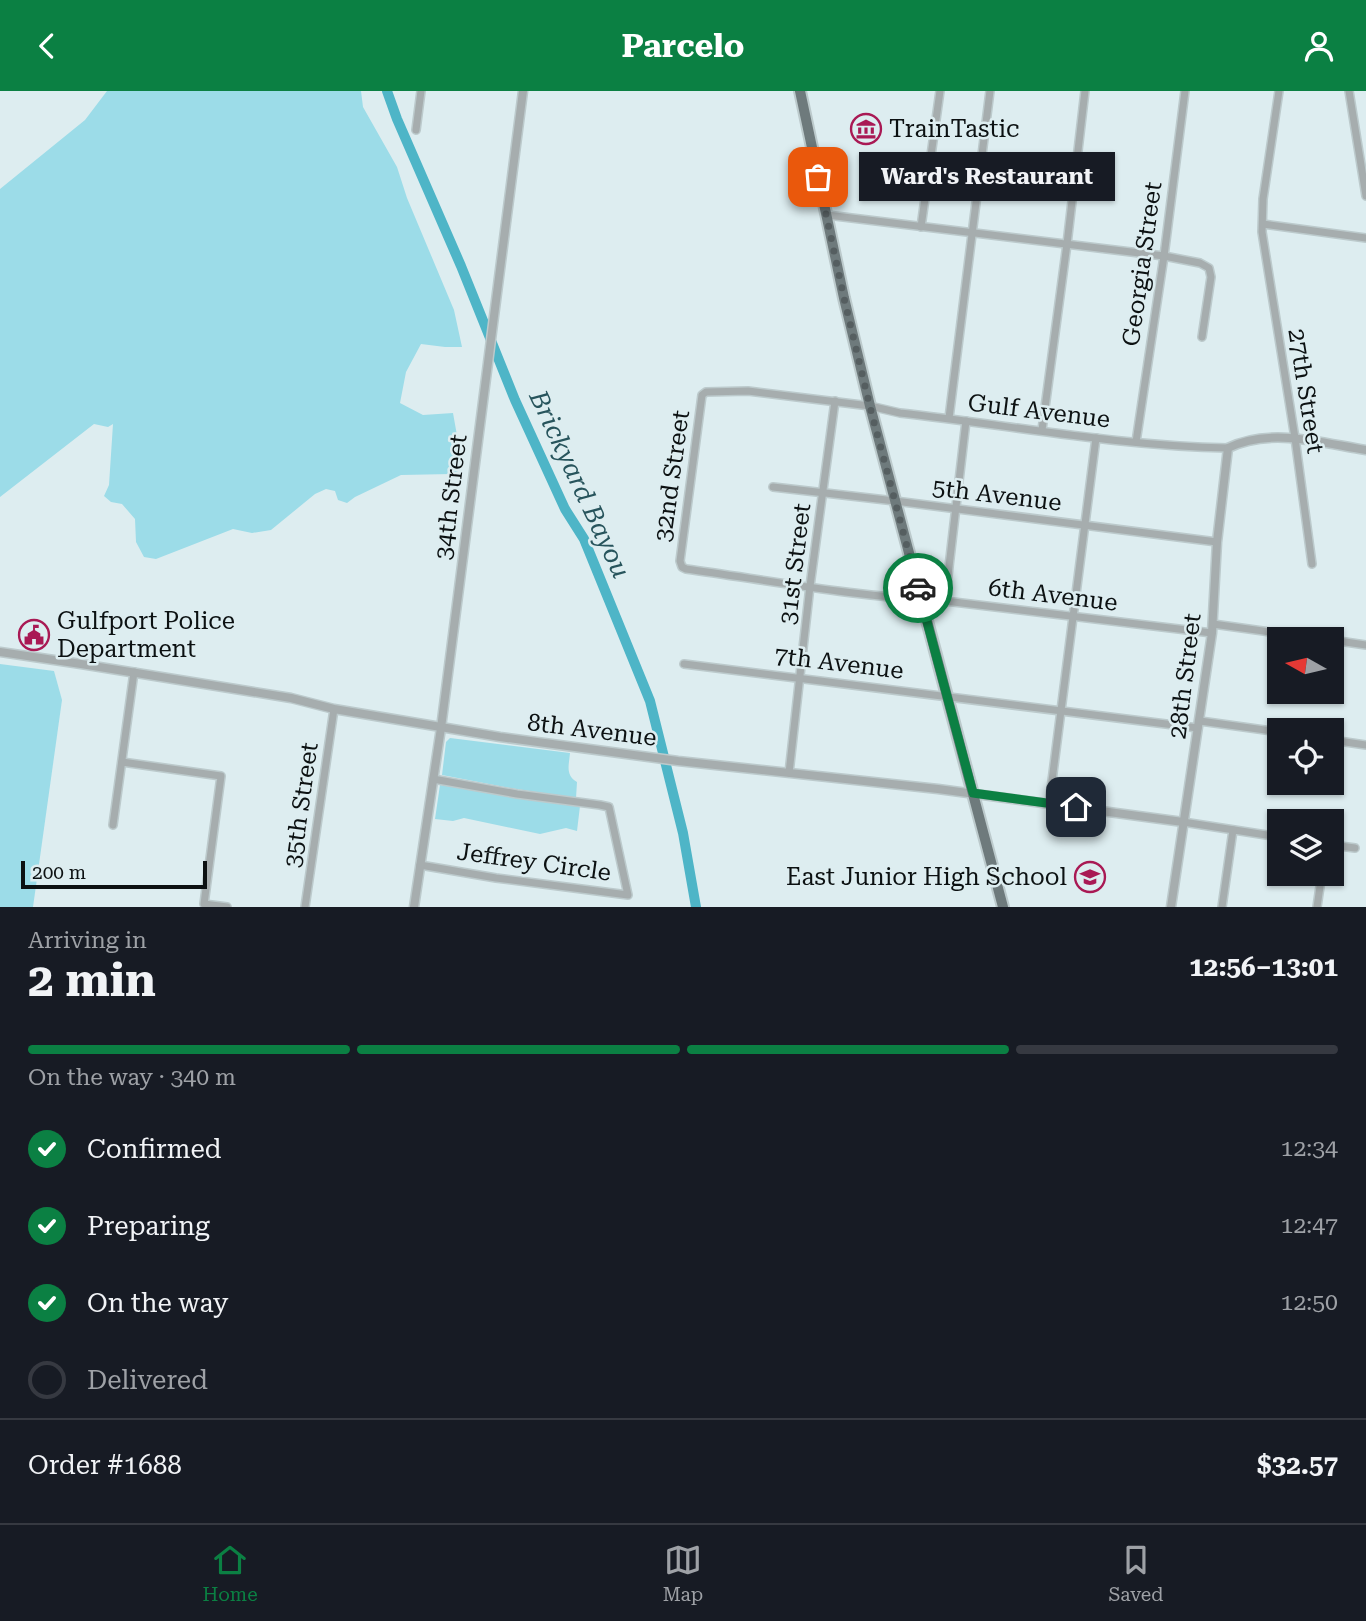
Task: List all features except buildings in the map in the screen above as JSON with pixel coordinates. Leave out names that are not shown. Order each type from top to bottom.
[{"type":"main road","points":[[800,91],[870,407],[1003,907]]},
{"type":"street","points":[[416,130],[421,91]]},
{"type":"street","name":"34th Street","points":[[414,907],[441,728],[523,91]]},
{"type":"street","points":[[921,227],[940,91]]},
{"type":"street","points":[[949,418],[990,91]]},
{"type":"street","points":[[1042,430],[1085,91]]},
{"type":"street","name":"Georgia Street","points":[[1136,442],[1185,91]]},
{"type":"street","points":[[1279,91],[1263,199],[1262,224],[1366,238]]},
{"type":"street","points":[[1349,91],[1366,195]]},
{"type":"street","points":[[827,215],[1164,256],[1200,263],[1209,268],[1211,277],[1202,337]]},
{"type":"street","name":"27th Street","points":[[1262,224],[1312,564]]},
{"type":"street","name":"Gulf Avenue","points":[[706,392],[748,391],[835,401],[900,413],[1136,442],[1228,448],[1239,442],[1295,438],[1366,450]]},
{"type":"street","name":"32nd Street","points":[[682,567],[680,561],[702,395],[706,392]]},
{"type":"street","name":"31st Street","points":[[789,773],[810,586],[835,401]]},
{"type":"street","points":[[945,601],[966,421]]},
{"type":"street","points":[[1049,804],[1096,438]]},
{"type":"street","name":"28th Street","points":[[1171,907],[1212,628],[1217,542],[1228,448]]},
{"type":"street","name":"5th Avenue","points":[[773,487],[1217,542]]},
{"type":"street","name":"6th Avenue","points":[[682,567],[921,600],[1072,617],[1212,628]]},
{"type":"street","points":[[1212,628],[1267,634]]},
{"type":"street","points":[[1344,642],[1366,645]]},
{"type":"street","name":"8th Avenue","points":[[0,652],[290,698],[334,709],[441,728],[678,761],[973,793],[1183,822]]},
{"type":"street","name":"7th Avenue","points":[[684,664],[1060,711],[1199,724]]},
{"type":"street","points":[[113,825],[134,672]]},
{"type":"street","name":"35th Street","points":[[306,907],[334,709]]},
{"type":"street","points":[[1199,724],[1267,732]]},
{"type":"street","points":[[1344,742],[1366,745]]},
{"type":"street","points":[[122,762],[221,776],[204,904],[227,907]]},
{"type":"street","name":"Jeffrey Circle","points":[[420,865],[628,895],[609,807],[433,779]]},
{"type":"street","points":[[1183,822],[1267,835]]},
{"type":"street","points":[[1232,907],[1222,906],[1233,830]]},
{"type":"street","points":[[1344,847],[1355,848]]},
{"type":"street","points":[[1317,907],[1320,886]]},
{"type":"shaded area","points":[[107,91],[361,91],[363,107],[397,167],[407,198],[454,310],[462,347],[421,344],[406,372],[400,403],[423,415],[453,413],[463,469],[451,474],[401,475],[347,503],[338,500],[335,491],[326,489],[315,494],[271,530],[252,533],[233,529],[156,559],[144,557],[136,542],[135,519],[122,504],[111,502],[104,496],[109,485],[113,424],[108,427],[94,424],[0,497],[0,189],[85,120]]},
{"type":"shaded area","points":[[0,664],[54,671],[62,700],[33,907],[0,907]]},
{"type":"shaded area","points":[[450,738],[570,753],[569,769],[577,782],[576,798],[442,775],[446,742]]},
{"type":"shaded area","points":[[440,785],[580,806],[577,831],[566,828],[540,834],[464,818],[453,821],[435,819]]},
{"type":"waterway","name":"Brickyard Bayou","points":[[387,91],[515,400],[565,509],[584,539],[650,701],[683,833],[696,907]]},
{"type":"way so far","points":[[818,177],[870,407],[918,588]]},
{"type":"place","name":"TrainTastic","points":[[866,129]]},
{"type":"place","name":"Ward's Restaurant","points":[[818,177]]},
{"type":"place","name":"Gulfport Police Department","points":[[34,635]]},
{"type":"place","name":"East Junior High School","points":[[1090,877]]},
{"type":"route","points":[[918,588],[973,793],[1076,807]]}]
